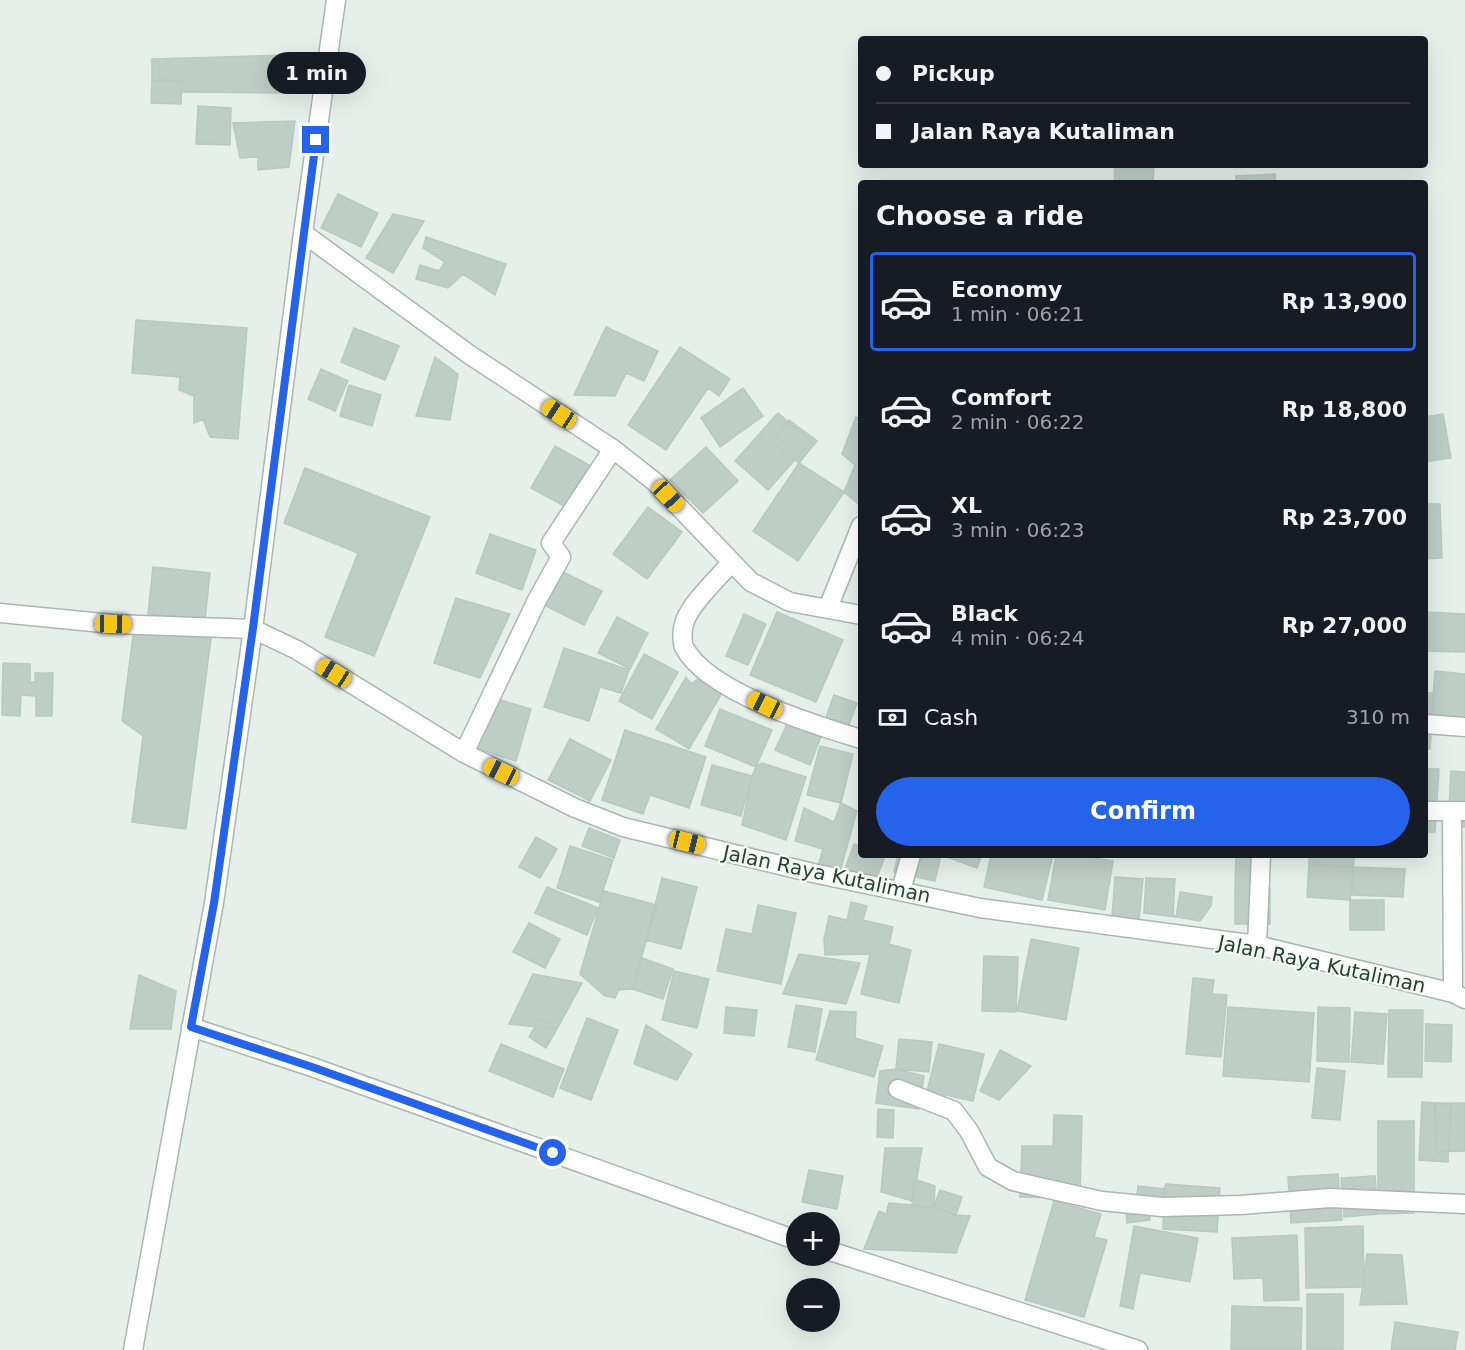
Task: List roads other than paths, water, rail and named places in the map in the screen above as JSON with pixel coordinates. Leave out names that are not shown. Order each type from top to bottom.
[{"type":"street","points":[[133,1350],[214,903],[253,628],[303,233],[336,0]]},
{"type":"street","points":[[303,233],[470,355],[613,449],[655,482],[751,582],[790,602],[858,614]]},
{"type":"street","points":[[464,753],[537,600],[561,557],[551,543],[613,449]]},
{"type":"street","points":[[828,608],[858,533]]},
{"type":"street","points":[[731,563],[688,614],[684,625],[683,645],[693,660],[725,685],[785,715],[858,738]]},
{"type":"street","points":[[0,613],[113,624],[253,628]]},
{"type":"street","name":"Jalan Raya Kutaliman","points":[[253,628],[297,650],[464,753],[586,813],[623,827],[813,873],[980,908],[1257,945],[1459,996]]},
{"type":"street","points":[[1428,724],[1465,727]]},
{"type":"street","points":[[1428,811],[1459,812],[1459,996]]},
{"type":"street","points":[[901,890],[910,858]]},
{"type":"street","points":[[1257,945],[1261,858]]},
{"type":"street","points":[[191,1027],[312,1067],[786,1236]]},
{"type":"street","points":[[897,1089],[954,1111],[969,1131],[988,1167],[1013,1181],[1102,1201],[1162,1207],[1241,1205],[1330,1198],[1465,1204]]},
{"type":"street","points":[[840,1254],[1138,1350]]}]
